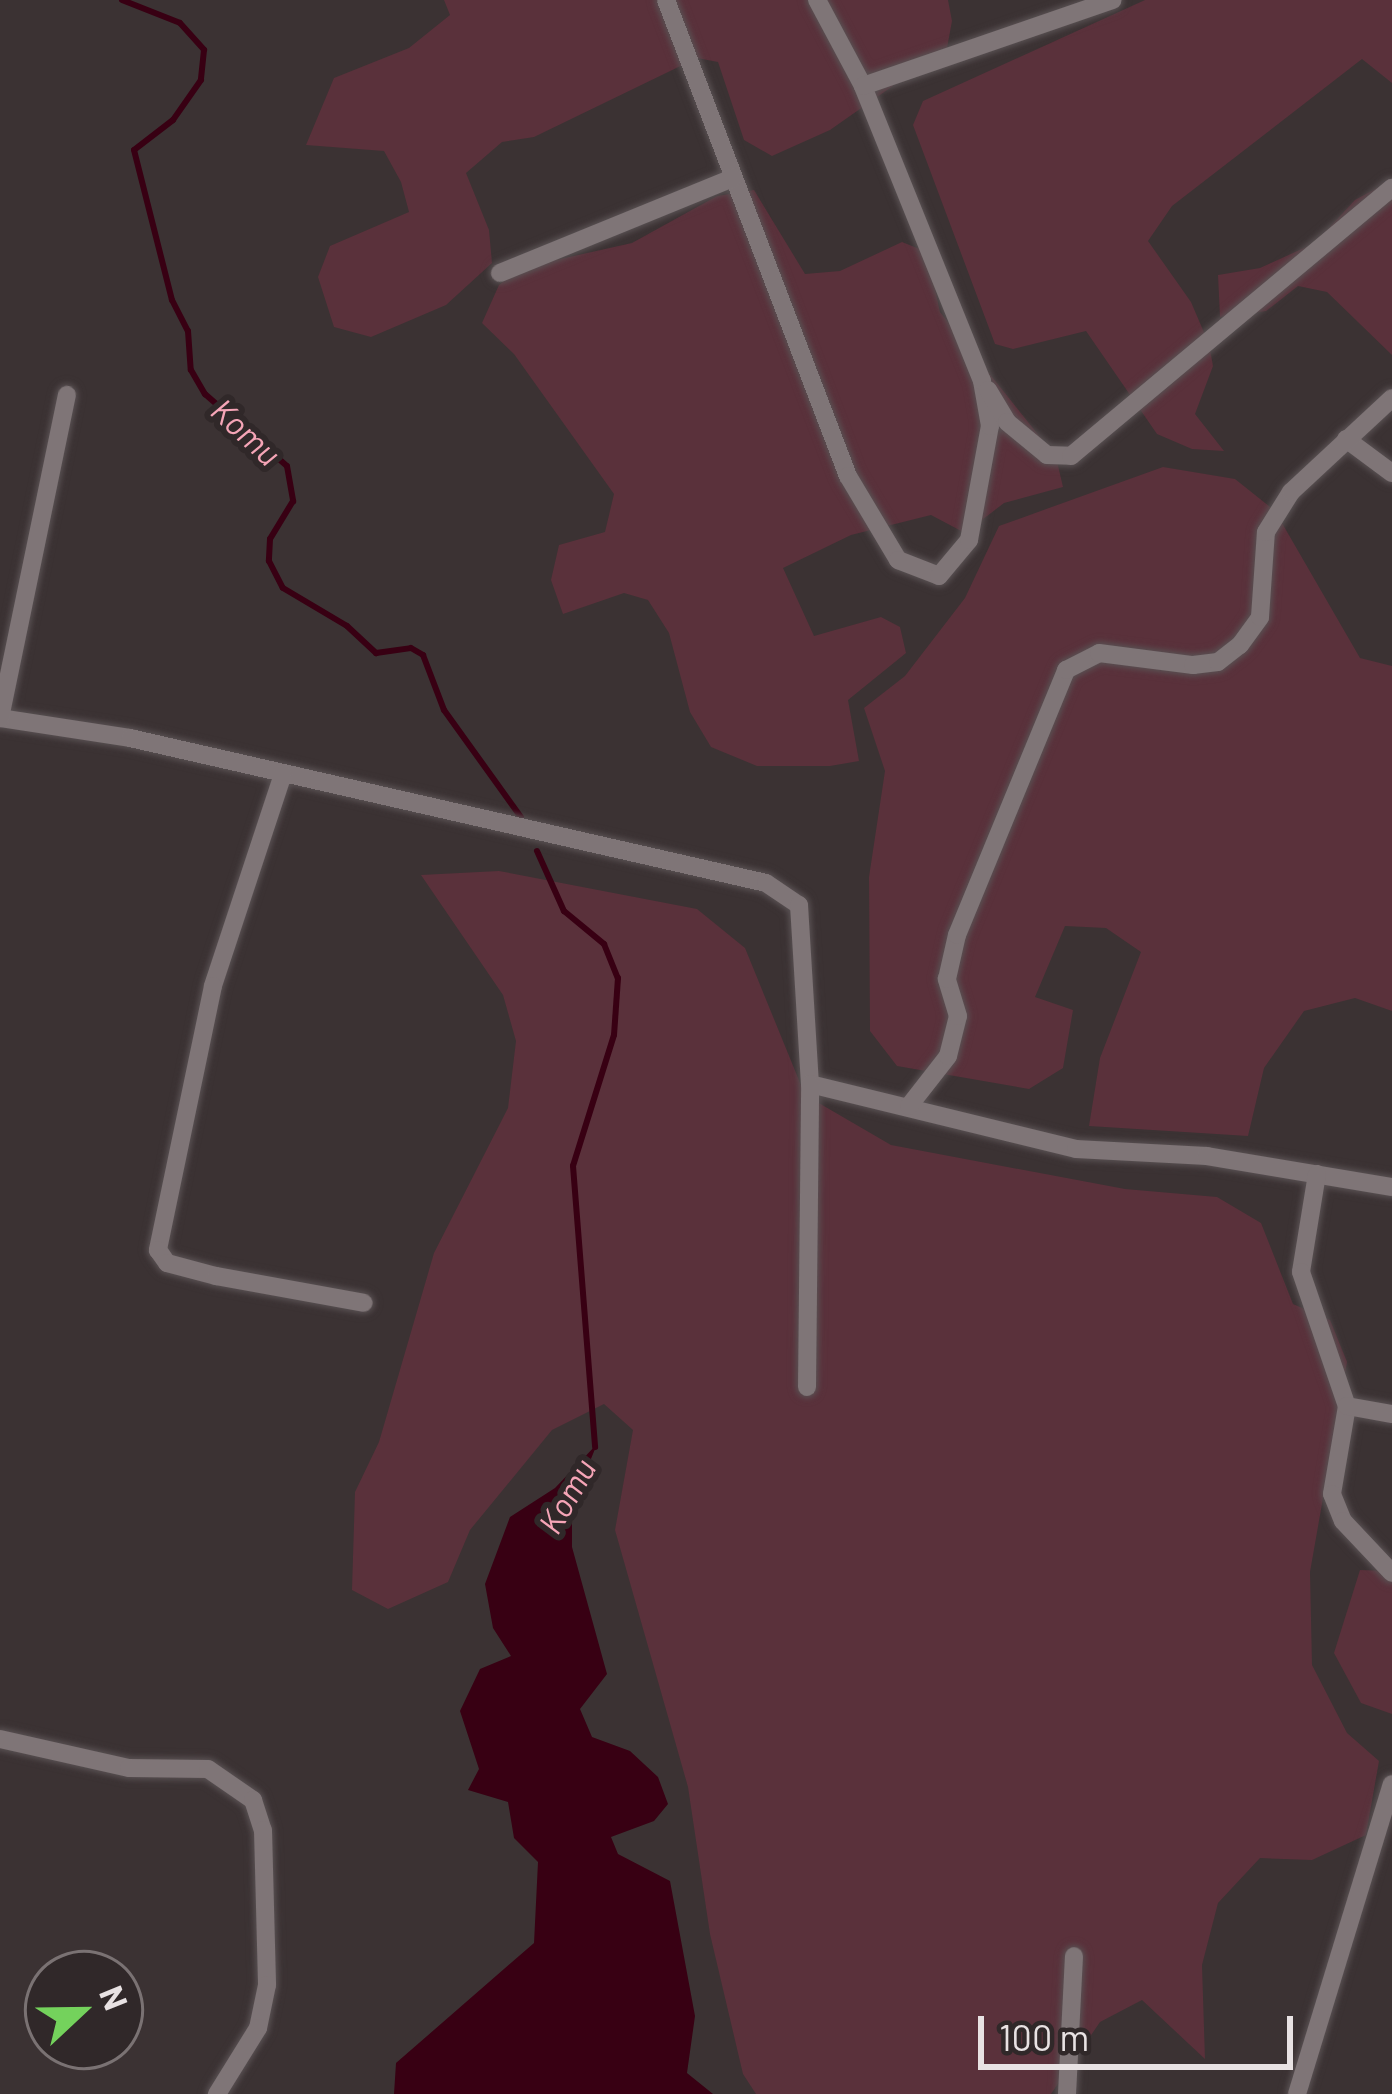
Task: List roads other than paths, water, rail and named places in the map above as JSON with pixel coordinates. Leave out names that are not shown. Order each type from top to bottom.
[{"type":"street","points":[[667,0],[848,476],[898,560],[919,574],[951,570],[969,540],[990,426],[982,381]]},
{"type":"street","points":[[817,0],[862,86],[982,381],[1007,422],[1047,455],[1072,456],[1392,188]]},
{"type":"street","points":[[862,86],[1113,0]]},
{"type":"street","points":[[500,273],[733,178]]},
{"type":"street","points":[[67,395],[0,718],[506,820],[789,892],[799,905],[810,1084],[807,1387]]},
{"type":"street","points":[[909,1106],[947,1055],[958,1016],[947,980],[957,935],[1066,670],[1099,653],[1193,665],[1218,662],[1240,646],[1260,617],[1266,532],[1291,492],[1392,398]]},
{"type":"street","points":[[1346,440],[1392,473]]},
{"type":"street","points":[[283,774],[213,986],[158,1250],[167,1263],[216,1276],[364,1303]]},
{"type":"street","points":[[810,1084],[1076,1149],[1207,1156],[1392,1187]]},
{"type":"street","points":[[1317,1174],[1301,1272],[1347,1406],[1336,1509],[1392,1573]]},
{"type":"street","points":[[1347,1406],[1392,1414]]},
{"type":"street","points":[[0,1739],[129,1768],[208,1769],[253,1799],[263,1830],[267,1985],[258,2028],[217,2094]]},
{"type":"street","points":[[1297,2094],[1392,1784]]},
{"type":"street","points":[[1067,2094],[1074,1956]]},
{"type":"water","points":[[597,1444],[572,1506],[572,1547],[607,1674],[580,1709],[592,1737],[630,1751],[658,1777],[668,1804],[654,1821],[611,1837],[618,1854],[670,1881],[695,2016],[687,2073],[713,2094],[394,2094],[396,2063],[534,1943],[538,1862],[514,1838],[508,1802],[468,1790],[479,1769],[460,1711],[480,1669],[511,1656],[493,1628],[485,1584],[510,1517],[555,1488]]},
{"type":"waterway","name":"Komu","points":[[122,0],[180,23],[204,50],[201,80],[173,120],[134,150],[172,300],[188,331],[191,370],[205,394],[287,466],[293,501],[270,539],[269,561],[283,588],[347,626],[376,653],[411,648],[423,655],[444,710],[521,817]]},
{"type":"waterway","name":"Komu","points":[[537,851],[564,911],[604,944],[618,978],[614,1035],[573,1166],[595,1447]]}]
